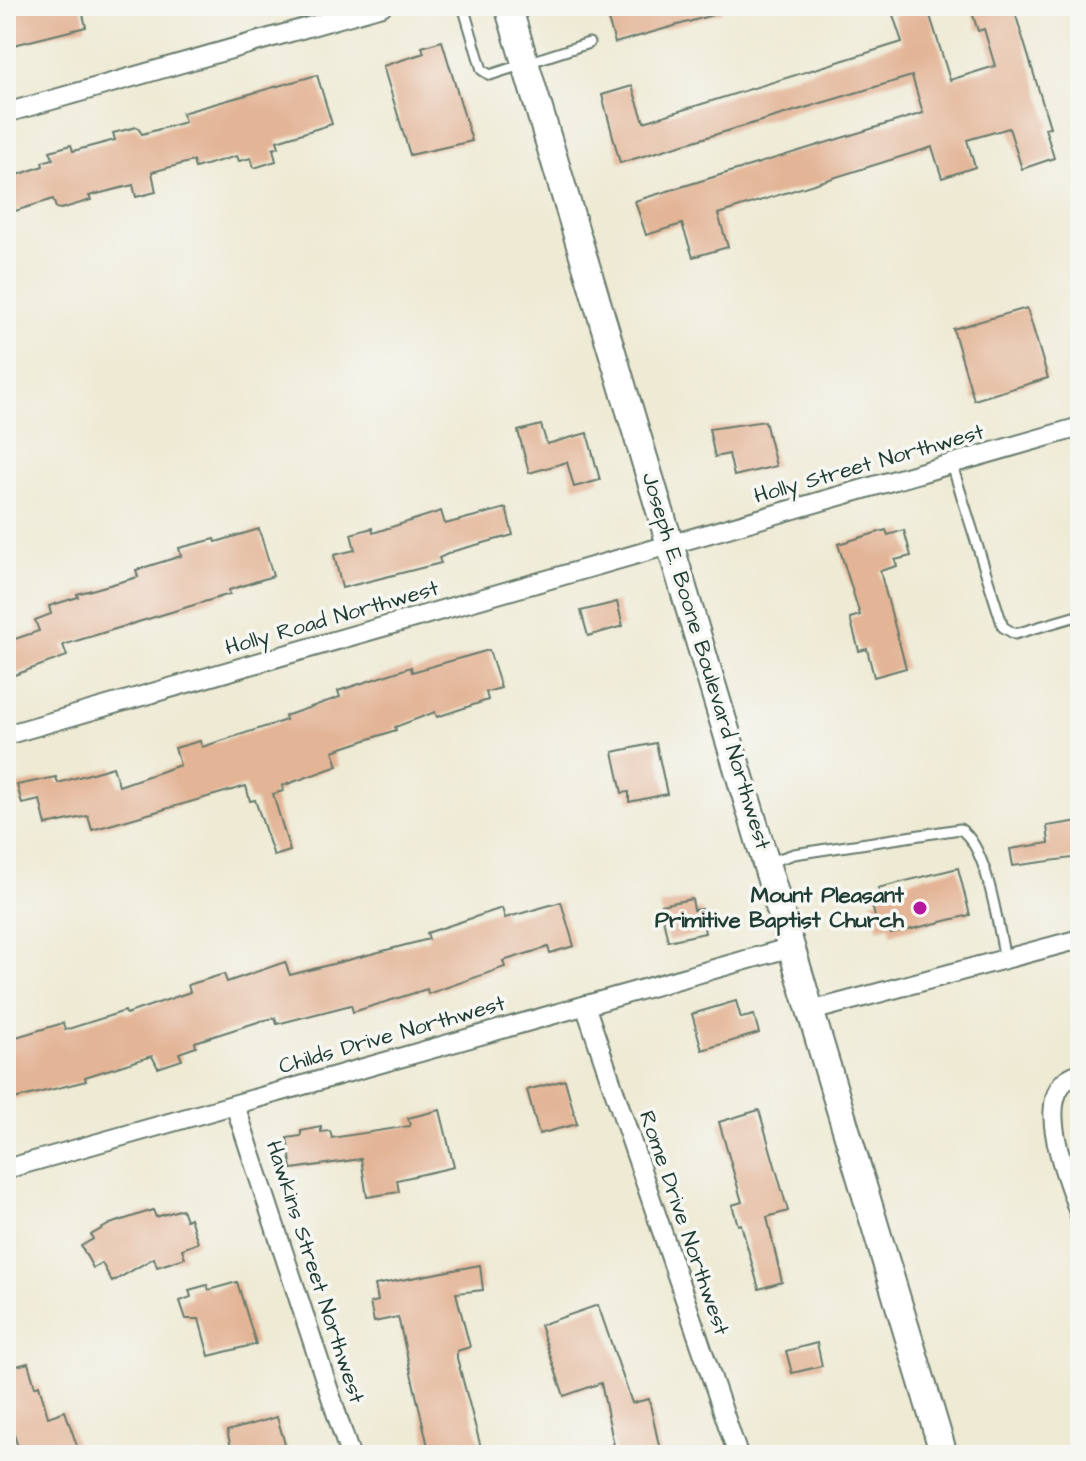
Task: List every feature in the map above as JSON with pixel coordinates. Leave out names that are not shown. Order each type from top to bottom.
[{"type":"main road","name":"Joseph E. Boone Boulevard Northwest","points":[[508,6],[944,1455]]},
{"type":"street","points":[[6,113],[382,6]]},
{"type":"street","name":"Holly Street Northwest","points":[[671,547],[1080,427]]},
{"type":"street","name":"Holly Road Northwest","points":[[6,735],[671,547]]},
{"type":"street","points":[[811,1011],[1080,939]]},
{"type":"street","name":"Childs Drive Northwest","points":[[6,1169],[792,947]]},
{"type":"street","name":"Rome Drive Northwest","points":[[585,1005],[738,1455]]},
{"type":"street","points":[[1080,1073],[1068,1076],[1056,1090],[1052,1107],[1054,1127],[1080,1216]]},
{"type":"street","name":"Hawkins Street Northwest","points":[[235,1105],[350,1455]]},
{"type":"lane","points":[[463,6],[482,70],[490,75],[589,43]]},
{"type":"lane","points":[[952,465],[1003,627],[1015,634],[1080,615]]},
{"type":"lane","points":[[766,863],[794,854],[960,829],[971,836],[981,858],[1005,958]]},
{"type":"building","points":[[6,6],[81,6],[86,27],[14,45],[11,29],[6,30]]},
{"type":"building","points":[[604,6],[722,6],[723,12],[615,43]]},
{"type":"building","points":[[927,6],[950,80],[995,66],[984,29],[978,31],[970,6],[1013,6],[1050,127],[1045,128],[1054,158],[1022,169],[1009,128],[967,140],[975,167],[942,178],[932,147],[718,214],[728,247],[693,257],[682,224],[646,235],[635,201],[923,113],[912,76],[620,163],[602,95],[632,86],[644,122],[902,42],[893,15]]},
{"type":"building","points":[[442,41],[472,141],[410,155],[383,66],[424,53],[422,47]]},
{"type":"building","points":[[317,75],[332,124],[277,141],[279,147],[273,149],[276,161],[254,168],[251,158],[239,161],[237,156],[195,168],[193,161],[152,172],[156,192],[136,197],[133,185],[89,196],[91,200],[61,209],[56,208],[53,199],[6,214],[6,179],[43,166],[42,162],[53,159],[50,151],[71,145],[73,151],[115,140],[113,133],[137,127],[142,134],[185,122],[182,113]]},
{"type":"building","points":[[1027,308],[1048,378],[974,400],[953,329]]},
{"type":"building","points":[[765,421],[776,466],[734,476],[729,454],[715,457],[709,429]]},
{"type":"building","points":[[541,425],[547,444],[587,433],[600,480],[574,487],[567,462],[529,473],[518,431]]},
{"type":"building","points":[[506,508],[513,535],[454,551],[439,558],[441,563],[342,588],[334,555],[355,550],[351,534],[372,528],[373,533],[441,511],[445,524]]},
{"type":"building","points":[[259,529],[273,576],[229,590],[230,594],[63,645],[67,656],[6,678],[6,642],[39,631],[35,620],[51,614],[49,606],[78,597],[77,594],[138,577],[136,570],[181,556],[179,548],[215,539],[216,542]]},
{"type":"building","points":[[886,530],[888,535],[904,530],[911,556],[895,560],[897,566],[880,571],[906,668],[874,677],[867,649],[859,651],[850,618],[860,615],[838,544]]},
{"type":"building","points":[[617,602],[623,626],[588,636],[581,611]]},
{"type":"building","points":[[489,650],[501,688],[486,692],[488,700],[437,717],[435,712],[395,727],[396,730],[333,751],[338,766],[282,786],[283,791],[273,794],[290,851],[274,856],[255,800],[250,801],[246,786],[92,830],[88,816],[46,825],[40,800],[22,804],[17,785],[56,777],[58,783],[113,767],[119,786],[180,765],[175,748],[200,741],[202,747],[286,720],[285,716],[340,697],[338,691],[411,667],[412,672]]},
{"type":"building","points":[[656,743],[667,794],[629,802],[629,792],[622,793],[613,752]]},
{"type":"building","points":[[1080,821],[1080,857],[1013,866],[1010,849],[1049,843],[1047,826]]},
{"type":"building","name":"Mount Pleasant Primitive Baptist Church","points":[[958,868],[970,915],[891,934],[889,926],[878,929],[871,901],[880,899],[878,888]]},
{"type":"building","points":[[692,899],[694,910],[701,909],[705,933],[668,941],[660,905]]},
{"type":"building","points":[[561,902],[574,946],[550,953],[548,947],[503,961],[505,967],[428,994],[427,989],[353,1012],[351,1005],[277,1024],[275,1018],[261,1021],[195,1042],[196,1047],[179,1053],[182,1060],[158,1068],[152,1056],[85,1077],[86,1081],[6,1101],[6,1040],[63,1023],[65,1030],[125,1011],[126,1014],[190,992],[188,985],[224,974],[227,982],[285,962],[290,975],[429,939],[427,933],[502,908],[505,918]]},
{"type":"building","points":[[736,1001],[741,1018],[754,1015],[759,1033],[702,1050],[692,1014]]},
{"type":"building","points":[[565,1080],[577,1124],[539,1134],[527,1090]]},
{"type":"building","points":[[440,1110],[454,1167],[397,1180],[399,1192],[367,1197],[361,1159],[292,1169],[287,1138],[301,1136],[301,1131],[321,1127],[321,1132],[330,1131],[332,1138],[410,1126],[408,1118]]},
{"type":"building","points":[[759,1110],[788,1211],[767,1217],[782,1282],[759,1289],[741,1224],[738,1225],[732,1205],[742,1202],[719,1122]]},
{"type":"building","points":[[182,1209],[186,1220],[190,1218],[198,1243],[182,1249],[185,1258],[157,1267],[154,1258],[112,1282],[102,1263],[93,1268],[81,1246],[93,1239],[91,1235],[110,1224],[153,1210],[156,1217]]},
{"type":"building","points":[[480,1265],[483,1290],[456,1293],[470,1347],[457,1351],[457,1358],[483,1455],[430,1455],[398,1317],[374,1322],[370,1303],[378,1301],[375,1285]]},
{"type":"building","points":[[237,1282],[256,1344],[209,1356],[199,1319],[186,1319],[180,1301],[191,1297],[189,1290],[207,1285],[209,1290]]},
{"type":"building","points":[[598,1305],[632,1403],[649,1399],[661,1455],[616,1455],[601,1383],[564,1396],[540,1325]]},
{"type":"building","points":[[817,1343],[822,1366],[792,1373],[786,1351]]},
{"type":"building","points":[[28,1363],[35,1387],[39,1385],[48,1417],[65,1411],[80,1455],[20,1455],[6,1405],[6,1369]]},
{"type":"building","points":[[277,1417],[287,1451],[272,1455],[233,1455],[227,1431]]},
{"type":"place","name":"Mount Pleasant Primitive Baptist Church","points":[[920,908]]}]
